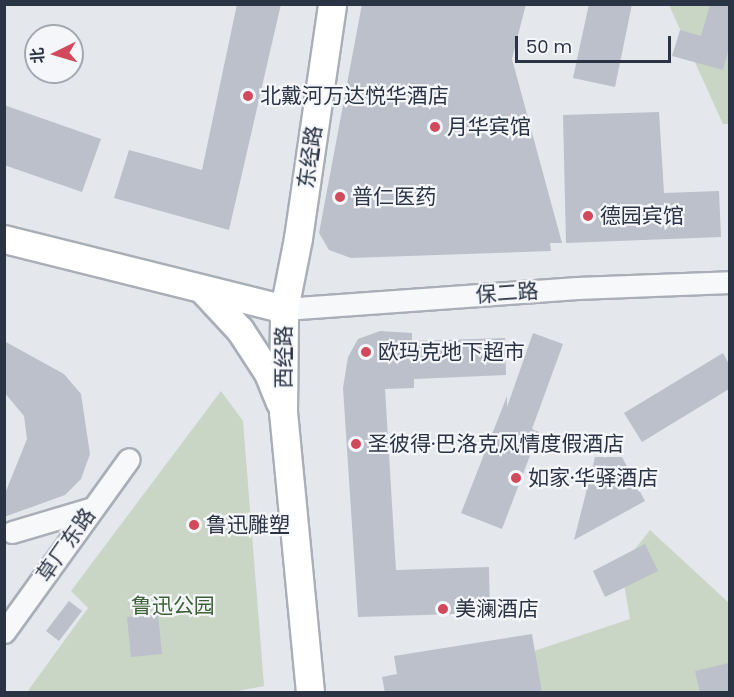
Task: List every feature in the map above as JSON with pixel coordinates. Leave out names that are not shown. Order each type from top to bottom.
[{"type":"main road","name":"东经路","points":[[284,309],[298,238],[332,4]]},
{"type":"main road","name":"西经路","points":[[4,239],[284,309],[283,412],[310,693]]},
{"type":"main road","points":[[201,288],[240,330],[268,373],[283,412]]},
{"type":"street","name":"保二路","points":[[284,309],[577,288],[729,282]]},
{"type":"street","name":"草厂东路","points":[[4,633],[129,459]]},
{"type":"street","points":[[12,532],[93,508]]},
{"type":"green space","points":[[669,5],[729,5],[729,124],[723,124]]},
{"type":"green space","name":"鲁迅公园","points":[[221,391],[243,421],[264,686],[232,692],[27,692],[88,608],[71,591]]},
{"type":"green space","points":[[650,530],[729,603],[729,692],[529,692],[528,653],[630,619],[621,567]]},
{"type":"building","points":[[237,4],[281,4],[229,230],[114,198],[129,150],[202,170]]},
{"type":"building","name":"月华宾馆","points":[[362,4],[526,4],[512,59],[562,243],[550,243],[551,251],[351,258],[329,250],[319,233]]},
{"type":"building","points":[[589,4],[632,4],[615,87],[573,78]]},
{"type":"building","points":[[710,4],[729,4],[729,47],[723,70],[672,56],[680,30],[701,36]]},
{"type":"building","points":[[4,105],[101,139],[82,192],[4,165]]},
{"type":"building","points":[[659,112],[664,193],[719,191],[721,237],[566,243],[563,115]]},
{"type":"building","points":[[380,331],[412,333],[412,341],[505,338],[506,375],[414,379],[414,388],[385,389],[396,570],[489,567],[490,613],[358,617],[343,388],[348,357],[358,339]]},
{"type":"building","points":[[533,333],[563,344],[532,429],[539,432],[502,529],[461,513],[507,396],[507,407]]},
{"type":"building","points":[[4,341],[64,374],[81,394],[90,454],[81,479],[65,495],[4,517],[4,496],[27,439],[24,416],[4,392]]},
{"type":"building","points":[[723,353],[729,364],[729,389],[642,442],[624,413]]},
{"type":"building","points":[[595,457],[622,457],[645,501],[574,540]]},
{"type":"building","points":[[645,544],[658,571],[605,597],[593,571]]},
{"type":"building","points":[[69,601],[82,611],[59,641],[46,631]]},
{"type":"building","points":[[158,614],[162,654],[131,657],[127,617]]},
{"type":"building","points":[[532,634],[542,693],[385,693],[382,677],[397,674],[394,656]]},
{"type":"building","points":[[729,663],[729,693],[700,693],[695,671]]},
{"type":"place","name":"北戴河万达悦华酒店","points":[[248,96]]},
{"type":"place","name":"月华宾馆","points":[[435,127]]},
{"type":"place","name":"普仁医药","points":[[340,197]]},
{"type":"place","name":"德园宾馆","points":[[588,216]]},
{"type":"place","name":"欧玛克地下超市","points":[[366,352]]},
{"type":"place","name":"圣彼得·巴洛克风情度假酒店","points":[[356,444]]},
{"type":"place","name":"如家·华驿酒店","points":[[516,478]]},
{"type":"place","name":"鲁迅雕塑","points":[[194,525]]},
{"type":"place","name":"美澜酒店","points":[[443,609]]}]
